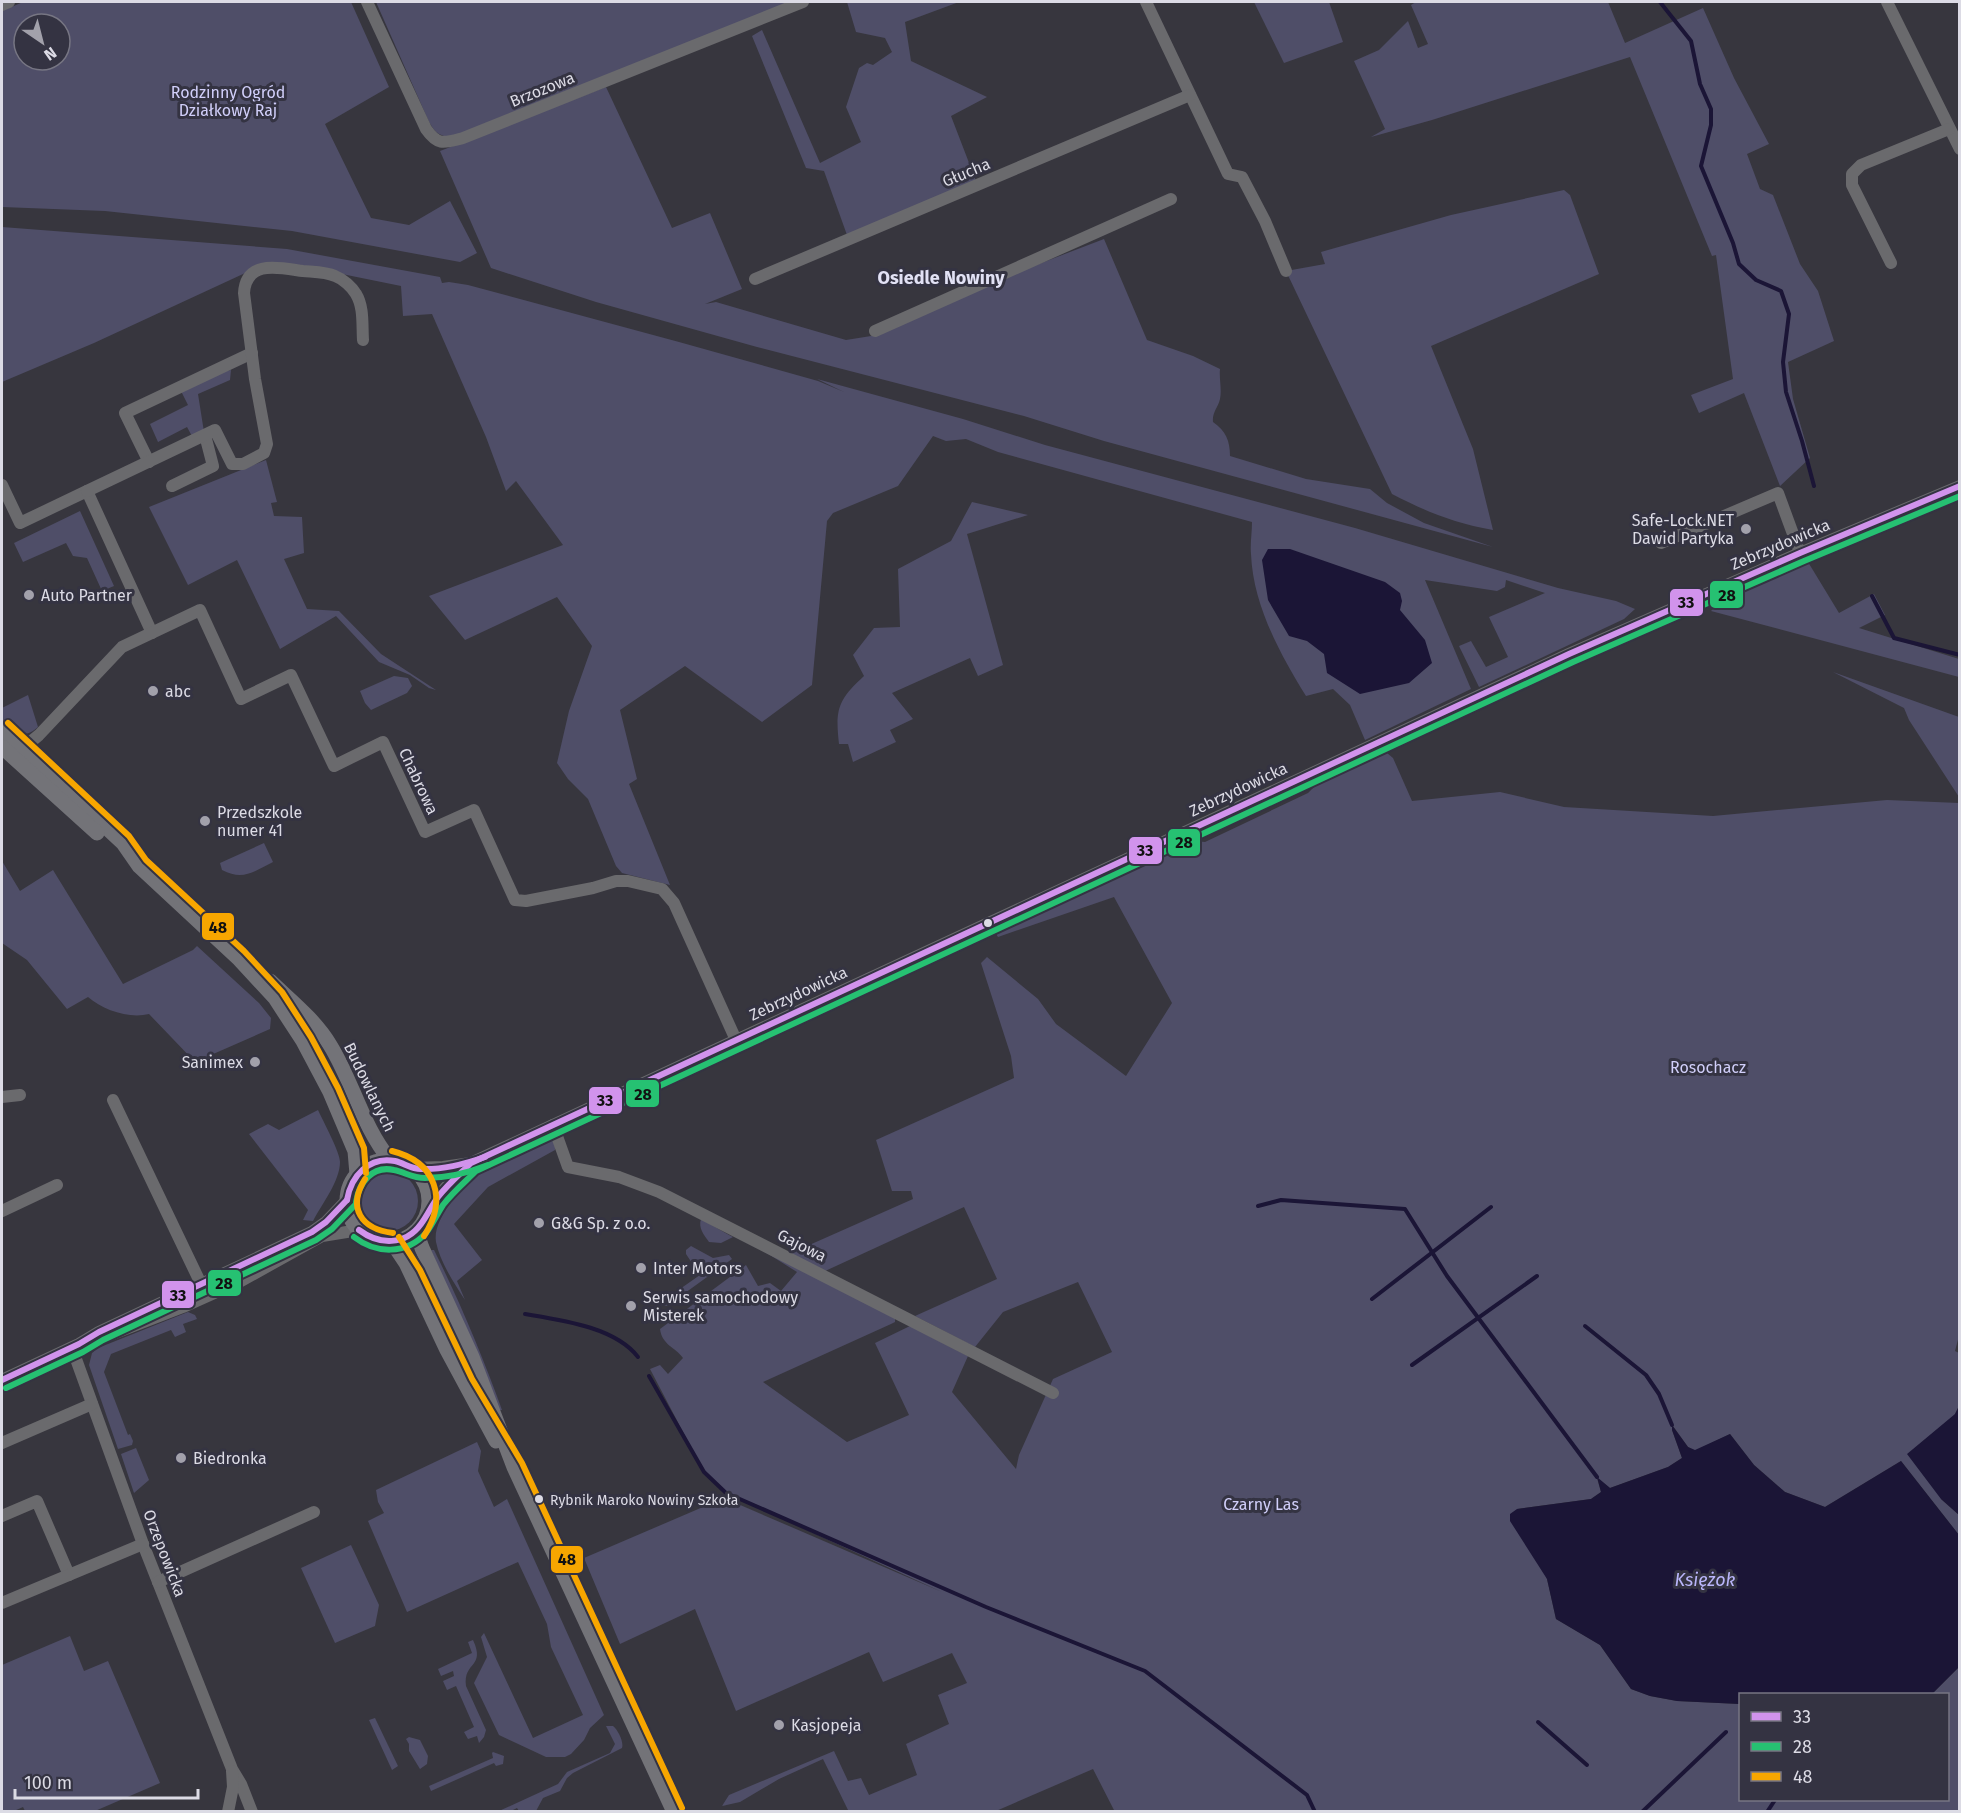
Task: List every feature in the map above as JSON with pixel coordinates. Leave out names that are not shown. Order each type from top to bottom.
[{"type":"main road","name":"Budowlanych","points":[[2,730],[12,751],[116,850],[140,866],[238,958],[275,998],[314,1060],[330,1092],[354,1147],[357,1174]]},
{"type":"main road","name":"Budowlanych","points":[[238,958],[267,978],[322,1033],[340,1062],[370,1131],[390,1160]]},
{"type":"main road","points":[[390,1160],[402,1162],[412,1168],[421,1177],[427,1190],[428,1209],[416,1231],[392,1242],[376,1240],[359,1230],[351,1219],[347,1200],[351,1184],[357,1174],[374,1162],[390,1160]]},
{"type":"main road","points":[[416,1231],[472,1357],[514,1467],[674,1812]]},
{"type":"main road","points":[[392,1242],[406,1263],[447,1350],[493,1436],[514,1467]]},
{"type":"street","points":[[2,5],[9,2]]},
{"type":"street","name":"Brzozowa","points":[[367,2],[426,129],[432,137],[441,142],[463,138],[803,2]]},
{"type":"street","points":[[1146,2],[1228,174],[1242,177],[1265,221],[1286,271]]},
{"type":"street","points":[[1887,2],[1959,149]]},
{"type":"street","name":"Głucha","points":[[755,279],[1190,95]]},
{"type":"street","points":[[1891,263],[1852,185],[1852,174],[1861,165],[1949,129]]},
{"type":"street","points":[[875,331],[1171,199]]},
{"type":"street","points":[[2,485],[20,523],[215,430],[232,464],[243,464],[264,453],[267,444],[245,309],[244,285],[248,277],[264,268],[322,273],[335,276],[344,282],[353,289],[360,300],[363,340]]},
{"type":"street","points":[[149,462],[125,413],[252,353]]},
{"type":"street","points":[[172,486],[213,466],[205,435]]},
{"type":"street","name":"Zebrzydowicka","points":[[412,1168],[471,1163],[1527,674],[1800,553],[1959,486]]},
{"type":"street","points":[[87,491],[152,633]]},
{"type":"street","points":[[1661,543],[1778,493],[1800,553]]},
{"type":"street","name":"Chabrowa","points":[[12,751],[47,726],[122,647],[200,610],[241,699],[291,675],[334,766],[383,742],[425,832],[474,810],[515,900],[526,901],[593,888],[616,880],[636,882],[662,889],[674,903],[736,1040]]},
{"type":"street","points":[[2,1097],[20,1095]]},
{"type":"street","points":[[112,1100],[201,1284]]},
{"type":"street","name":"Gajowa","points":[[553,1125],[568,1167],[619,1177],[659,1192],[1053,1393]]},
{"type":"street","name":"Zebrzydowicka","points":[[428,1209],[446,1186],[471,1163]]},
{"type":"street","points":[[2,1211],[57,1185]]},
{"type":"street","points":[[2,1380],[315,1231],[347,1200]]},
{"type":"street","points":[[76,1346],[102,1338],[246,1279],[325,1235],[359,1230]]},
{"type":"street","name":"Orzepowicka","points":[[76,1346],[92,1404],[143,1544],[232,1769],[241,1784],[251,1810]]},
{"type":"street","points":[[2,1443],[92,1404]]},
{"type":"street","points":[[2,1516],[37,1501],[69,1575]]},
{"type":"street","points":[[158,1582],[314,1512]]},
{"type":"street","points":[[2,1603],[143,1544]]},
{"type":"street","name":"Orzepowicka","points":[[228,1811],[233,1787],[232,1769]]},
{"type":"street","name":"Orzepowicka","points":[[228,1811],[240,1807],[251,1810]]},
{"type":"green space","name":"Rodzinny Ogród Działkowy Raj","points":[[23,2],[351,2],[389,87],[325,124],[371,218],[409,225],[450,201],[477,253],[460,262],[292,231],[105,211],[2,207],[2,11]]},
{"type":"green space","points":[[376,2],[789,2],[461,136],[450,136],[439,134],[429,122]]},
{"type":"green space","points":[[847,2],[959,2],[905,22],[911,61],[987,97],[951,116],[976,181],[847,235],[824,171],[806,168],[752,36],[762,30],[820,163],[861,142],[846,107],[859,68],[867,63],[873,65],[892,52],[885,38],[856,32]]},
{"type":"green space","points":[[1254,2],[1329,2],[1343,42],[1284,63]]},
{"type":"green space","points":[[1416,2],[1608,2],[1625,43],[1703,8],[1734,78],[1769,144],[1747,154],[1760,189],[1773,195],[1800,264],[1818,291],[1834,341],[1788,362],[1793,399],[1810,458],[1780,486],[1744,393],[1699,413],[1691,395],[1733,379],[1716,255],[1712,256],[1630,57],[1371,137],[1385,129],[1354,61],[1379,50],[1408,21],[1418,48],[1428,44],[1411,5]]},
{"type":"green space","points":[[606,87],[672,228],[710,213],[742,289],[705,304],[716,302],[846,340],[871,336],[1002,278],[1104,239],[1147,340],[1193,356],[1220,369],[1221,396],[1213,415],[1213,422],[1226,437],[1230,456],[1306,479],[1370,489],[1387,503],[1424,523],[1493,547],[1104,441],[1024,416],[757,347],[596,302],[491,268],[440,151]]},
{"type":"green space","points":[[1564,190],[1570,195],[1599,274],[1431,346],[1473,449],[1493,530],[1441,516],[1392,494],[1286,271],[1325,264],[1321,252],[1451,215]]},
{"type":"green space","points":[[2,227],[287,249],[440,277],[442,283],[468,285],[679,342],[818,381],[844,392],[817,379],[963,419],[1045,445],[1355,528],[1558,588],[1616,601],[1635,609],[1624,619],[1479,687],[1459,646],[1471,641],[1486,667],[1508,657],[1489,617],[1545,593],[1506,580],[1505,587],[1497,591],[1425,580],[1471,689],[1365,740],[1350,705],[1333,689],[1306,696],[1278,646],[1262,610],[1253,573],[1252,522],[998,452],[966,439],[946,441],[933,436],[898,486],[833,513],[827,521],[812,685],[762,722],[685,666],[620,710],[637,779],[629,784],[670,885],[622,873],[616,866],[588,799],[568,779],[557,763],[569,711],[592,646],[557,597],[465,640],[429,596],[563,545],[516,481],[506,491],[486,437],[432,314],[403,316],[401,286],[337,273],[267,263],[94,343],[2,382]]},
{"type":"green space","points":[[231,370],[230,380],[198,394],[204,432],[193,438],[187,427],[158,442],[150,424],[188,405],[181,391]]},
{"type":"green space","points":[[266,460],[277,502],[271,503],[274,516],[302,517],[304,553],[284,559],[307,609],[339,611],[381,654],[436,690],[410,675],[379,662],[336,616],[280,649],[237,560],[188,585],[149,507]]},
{"type":"green space","points":[[972,502],[1028,515],[967,534],[1003,665],[978,676],[970,658],[892,693],[913,719],[890,730],[896,742],[853,762],[848,744],[839,744],[838,713],[844,699],[864,676],[853,655],[874,628],[900,627],[898,569],[951,541]]},
{"type":"green space","points":[[80,511],[114,586],[102,591],[87,558],[73,556],[66,543],[23,562],[14,543]]},
{"type":"green space","points":[[1808,562],[1839,613],[1874,594],[1885,615],[1859,628],[1959,659],[1959,677],[1711,611],[1713,609],[1702,605]]},
{"type":"green space","points":[[1833,672],[1959,717],[1959,797],[1909,720],[1904,708]]},
{"type":"green space","points":[[394,676],[408,678],[412,686],[407,693],[371,710],[360,691]]},
{"type":"green space","points":[[28,695],[38,727],[29,733],[20,734],[2,726],[2,708]]},
{"type":"green space","points":[[1387,753],[1393,758],[1412,801],[1500,792],[1564,807],[1713,816],[1887,800],[1959,803],[1960,1332],[1955,1351],[1959,1353],[1959,1406],[1955,1414],[1941,1499],[1959,1515],[1959,1535],[1901,1461],[1825,1507],[1785,1492],[1754,1465],[1730,1434],[1695,1451],[1688,1447],[1673,1426],[1672,1430],[1682,1458],[1668,1467],[1610,1488],[1597,1478],[1601,1492],[1591,1499],[1517,1509],[1547,1579],[1556,1619],[1600,1645],[1631,1689],[1650,1696],[1677,1701],[1739,1704],[1739,1801],[1949,1801],[1949,1693],[1933,1693],[1959,1667],[1959,1811],[1115,1812],[1093,1769],[996,1811],[849,1812],[823,1759],[779,1779],[740,1802],[722,1806],[729,1795],[834,1751],[848,1781],[861,1778],[869,1795],[917,1775],[906,1744],[949,1724],[938,1695],[967,1683],[952,1653],[883,1682],[869,1652],[736,1711],[695,1609],[620,1644],[584,1558],[724,1498],[942,1592],[726,1493],[704,1472],[650,1369],[660,1365],[668,1374],[683,1358],[663,1339],[660,1329],[746,1265],[758,1286],[770,1283],[781,1291],[797,1272],[762,1250],[895,1318],[895,1322],[891,1324],[763,1382],[847,1442],[909,1415],[875,1343],[910,1326],[968,1356],[952,1392],[1016,1469],[1019,1455],[1053,1379],[1112,1352],[1078,1282],[1003,1312],[975,1347],[915,1316],[997,1279],[964,1207],[823,1272],[789,1254],[913,1199],[911,1191],[892,1191],[876,1140],[1014,1078],[1011,1056],[981,963],[987,957],[1038,999],[1056,1024],[1126,1076],[1172,1003],[1114,897],[998,937],[993,929],[1184,840],[1205,842],[1308,793],[1317,784]]},
{"type":"green space","points":[[264,843],[273,862],[254,872],[242,875],[222,870],[220,863]]},
{"type":"green space","points":[[2,861],[20,891],[53,870],[123,984],[197,946],[259,1003],[271,1018],[270,1029],[195,1062],[149,1014],[133,1015],[117,1012],[101,1006],[88,997],[67,1009],[27,960],[2,943]]},
{"type":"green space","points":[[318,1110],[340,1162],[334,1185],[313,1221],[303,1220],[308,1210],[249,1134],[268,1124],[279,1130]]},
{"type":"green space","points":[[545,1138],[552,1140],[555,1150],[488,1187],[454,1224],[482,1260],[457,1281],[465,1300],[438,1250],[436,1233],[439,1222],[459,1192],[476,1176],[505,1156]]},
{"type":"green space","points":[[388,1171],[405,1176],[413,1184],[418,1201],[413,1218],[405,1226],[388,1231],[371,1226],[363,1218],[358,1201],[363,1184],[371,1176]]},
{"type":"green space","points":[[701,1219],[733,1237],[721,1243],[709,1242],[703,1234]]},
{"type":"green space","points":[[691,1246],[713,1258],[729,1255],[732,1259],[667,1306],[657,1305],[700,1275],[686,1254],[686,1250]]},
{"type":"green space","points":[[431,1250],[434,1250],[462,1309],[502,1410],[499,1410]]},
{"type":"green space","points":[[188,1312],[195,1315],[197,1319],[183,1324],[186,1332],[175,1337],[171,1330],[111,1354],[104,1372],[128,1435],[130,1434],[133,1441],[132,1445],[118,1449],[89,1365],[92,1353],[98,1348]]},
{"type":"green space","points":[[477,1442],[481,1451],[478,1471],[494,1507],[507,1499],[604,1715],[590,1728],[584,1740],[571,1754],[565,1757],[546,1757],[499,1735],[474,1683],[487,1657],[481,1637],[484,1633],[533,1738],[583,1715],[551,1647],[547,1624],[518,1562],[407,1612],[368,1521],[384,1513],[378,1502],[376,1490]]},
{"type":"green space","points":[[136,1448],[149,1480],[134,1493],[121,1454]]},
{"type":"green space","points":[[351,1545],[379,1605],[375,1626],[335,1643],[301,1568]]},
{"type":"green space","points":[[70,1636],[84,1671],[108,1661],[160,1783],[95,1811],[25,1811],[23,1807],[14,1811],[2,1811],[2,1665]]},
{"type":"green space","points":[[473,1640],[477,1655],[468,1672],[466,1686],[486,1730],[479,1743],[477,1736],[468,1739],[464,1732],[474,1727],[456,1686],[447,1690],[443,1681],[454,1676],[453,1671],[441,1676],[438,1669],[472,1653],[468,1642]]},
{"type":"green space","points":[[375,1718],[398,1766],[392,1770],[369,1720]]},
{"type":"green space","points":[[606,1726],[613,1726],[617,1730],[622,1748],[573,1773],[567,1778],[560,1791],[543,1798],[536,1811],[519,1811],[517,1808],[511,1811],[499,1811],[558,1784],[567,1772],[610,1753],[615,1744]]},
{"type":"green space","points":[[409,1737],[420,1740],[428,1756],[427,1764],[420,1769],[409,1751],[406,1739]]},
{"type":"green space","points":[[493,1752],[504,1756],[503,1764],[496,1766],[494,1763],[431,1791],[429,1786],[493,1758]]},
{"type":"water","points":[[1268,549],[1290,549],[1385,582],[1400,593],[1402,601],[1400,610],[1425,640],[1432,663],[1409,683],[1360,694],[1327,673],[1324,654],[1307,641],[1289,636],[1268,600],[1262,560]]},
{"type":"water","points":[[1959,1406],[1959,1515],[1941,1499],[1907,1454],[1955,1414]]},
{"type":"water","name":"Księżok","points":[[1672,1425],[1688,1447],[1695,1450],[1730,1434],[1754,1465],[1785,1492],[1825,1507],[1901,1461],[1959,1535],[1959,1667],[1933,1693],[1739,1693],[1739,1704],[1677,1701],[1650,1696],[1631,1689],[1600,1645],[1556,1619],[1547,1579],[1510,1521],[1510,1514],[1517,1509],[1591,1499],[1601,1492],[1597,1477],[1610,1488],[1668,1467],[1682,1458]]},
{"type":"waterway","points":[[1660,2],[1691,41],[1700,84],[1711,109],[1711,125],[1701,166],[1733,243],[1739,264],[1756,280],[1781,291],[1789,314],[1783,362],[1786,392],[1814,486]]},
{"type":"waterway","points":[[1872,596],[1894,638],[1960,655]]},
{"type":"waterway","points":[[1258,1206],[1281,1200],[1405,1209],[1447,1276],[1597,1477]]},
{"type":"waterway","points":[[1372,1299],[1491,1207]]},
{"type":"waterway","points":[[1412,1365],[1537,1276]]},
{"type":"waterway","points":[[525,1314],[571,1322],[602,1332],[616,1338],[638,1357]]},
{"type":"waterway","points":[[1585,1326],[1646,1375],[1659,1394],[1672,1425]]},
{"type":"waterway","points":[[649,1376],[704,1472],[726,1493],[986,1607],[1145,1671],[1307,1795],[1315,1812]]},
{"type":"waterway","points":[[1538,1722],[1587,1765]]},
{"type":"waterway","points":[[1642,1812],[1726,1732]]},
{"type":"waterway","points":[[1767,1812],[1774,1801]]},
{"type":"transit line","name":"33","points":[[359,1230],[383,1240],[400,1240],[415,1231],[442,1192],[471,1163],[1569,654],[1960,486]]},
{"type":"transit line","name":"28","points":[[354,1237],[363,1243],[381,1249],[391,1250],[409,1245],[426,1233],[443,1205],[476,1171],[1573,662],[1960,496]]},
{"type":"transit line","name":"48","points":[[8,723],[129,836],[146,860],[244,951],[282,992],[311,1037],[338,1088],[364,1148],[366,1173]]},
{"type":"transit line","name":"48","points":[[392,1151],[407,1156],[419,1164],[434,1184],[435,1209],[424,1236]]},
{"type":"transit line","name":"33","points":[[347,1200],[357,1176],[369,1165],[377,1162],[395,1161],[414,1168],[437,1169],[485,1157]]},
{"type":"transit line","name":"28","points":[[356,1202],[364,1182],[379,1170],[394,1170],[416,1177],[433,1178],[457,1175],[488,1165]]},
{"type":"transit line","name":"48","points":[[365,1179],[357,1199],[360,1215],[373,1227],[393,1233]]},
{"type":"transit line","name":"33","points":[[2,1380],[312,1232],[326,1222],[347,1200]]},
{"type":"transit line","name":"28","points":[[6,1388],[316,1240],[332,1229],[354,1206]]},
{"type":"transit line","name":"48","points":[[399,1237],[420,1270],[472,1379],[522,1463],[682,1808]]},
{"type":"place","name":"Safe-Lock.NET Dawid Partyka","points":[[1746,529]]},
{"type":"place","name":"Auto Partner","points":[[29,595]]},
{"type":"place","name":"abc","points":[[153,691]]},
{"type":"place","name":"Przedszkole numer 41","points":[[205,821]]},
{"type":"place","name":"Sanimex","points":[[255,1062]]},
{"type":"place","name":"G&G Sp. z o.o.","points":[[539,1223]]},
{"type":"place","name":"Inter Motors","points":[[641,1268]]},
{"type":"place","name":"Serwis samochodowy Misterek","points":[[631,1306]]},
{"type":"place","name":"Biedronka","points":[[181,1458]]},
{"type":"place","name":"Rybnik Maroko Nowiny Szkoła","points":[[539,1499]]},
{"type":"place","name":"Kasjopeja","points":[[779,1725]]},
{"type":"district","name":"Osiedle Nowiny","points":[[941,278]]},
{"type":"park label","name":"Rosochacz","points":[[1708,1067]]},
{"type":"park label","name":"Czarny Las","points":[[1261,1504]]}]
